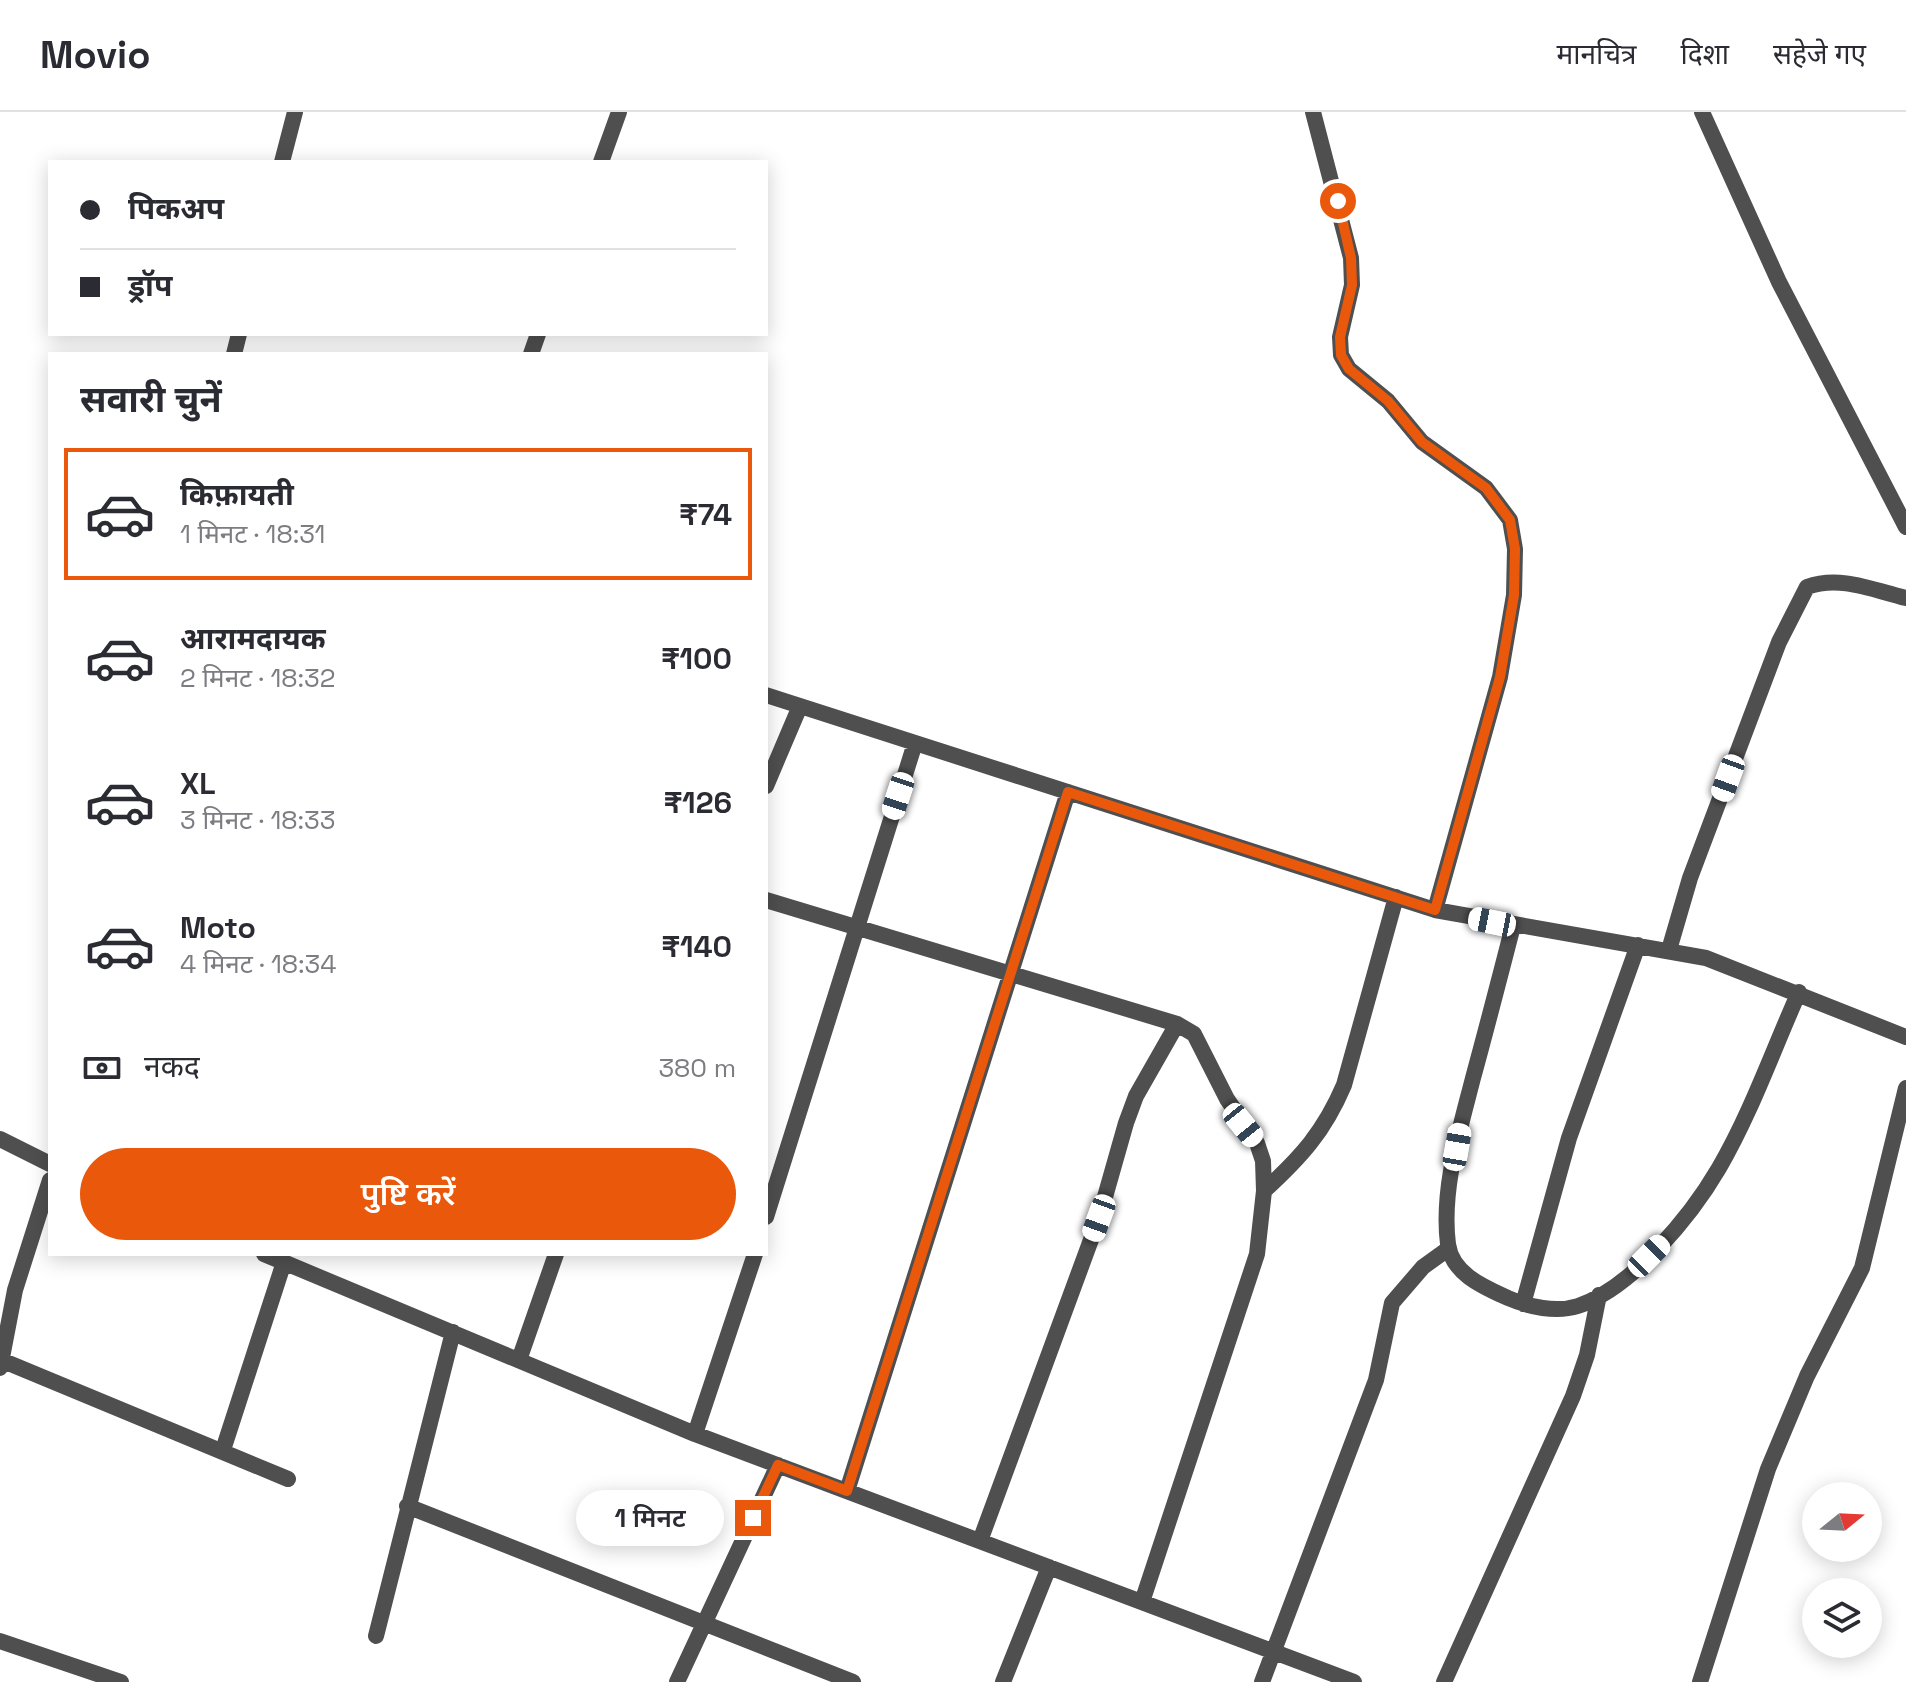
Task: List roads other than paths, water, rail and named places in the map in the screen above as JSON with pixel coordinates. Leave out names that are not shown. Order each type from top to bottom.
[{"type":"street","points":[[283,160],[295,112]]},
{"type":"street","points":[[602,160],[619,112]]},
{"type":"street","points":[[1313,112],[1351,258],[1352,285],[1340,337],[1341,355],[1349,369],[1388,401],[1422,442],[1486,488],[1510,520],[1515,549],[1514,595],[1500,677],[1435,910]]},
{"type":"street","points":[[1702,112],[1779,282],[1906,527]]},
{"type":"street","points":[[1669,950],[1690,878],[1779,642],[1807,587],[1823,581],[1854,584],[1906,598]]},
{"type":"street","points":[[768,696],[1435,910],[1706,958],[1799,992],[1906,1037]]},
{"type":"street","points":[[768,781],[800,706]]},
{"type":"street","points":[[768,1211],[915,743]]},
{"type":"street","points":[[847,1491],[1068,792]]},
{"type":"street","points":[[1264,1191],[1300,1158],[1321,1133],[1333,1111],[1344,1085],[1396,897]]},
{"type":"street","points":[[768,901],[1177,1024],[1194,1034],[1227,1099],[1257,1143],[1263,1161],[1264,1191],[1257,1254],[1142,1602]]},
{"type":"street","points":[[1513,926],[1460,1128],[1449,1193],[1448,1249],[1458,1267],[1481,1286],[1523,1304],[1551,1309],[1577,1306],[1622,1280],[1677,1227],[1718,1170],[1799,992]]},
{"type":"street","points":[[1523,1304],[1569,1138],[1638,945]]},
{"type":"street","points":[[980,1541],[1099,1218],[1136,1096],[1177,1024]]},
{"type":"street","points":[[1700,1682],[1745,1532],[1768,1469],[1807,1376],[1862,1268],[1906,1088]]},
{"type":"street","points":[[0,1139],[48,1163]]},
{"type":"street","points":[[48,1186],[15,1290],[1,1364],[223,1450],[288,1479]]},
{"type":"street","points":[[1262,1682],[1319,1523],[1376,1380],[1392,1303],[1423,1267],[1448,1249]]},
{"type":"street","points":[[269,1256],[695,1434],[1354,1682]]},
{"type":"street","points":[[519,1360],[555,1256]]},
{"type":"street","points":[[695,1434],[754,1256]]},
{"type":"street","points":[[223,1450],[284,1262]]},
{"type":"street","points":[[1444,1682],[1573,1396],[1587,1355],[1599,1295]]},
{"type":"street","points":[[376,1636],[453,1332]]},
{"type":"street","points":[[677,1682],[778,1465]]},
{"type":"street","points":[[407,1506],[853,1682]]},
{"type":"street","points":[[1003,1682],[1049,1567]]},
{"type":"street","points":[[0,1641],[121,1682]]}]
